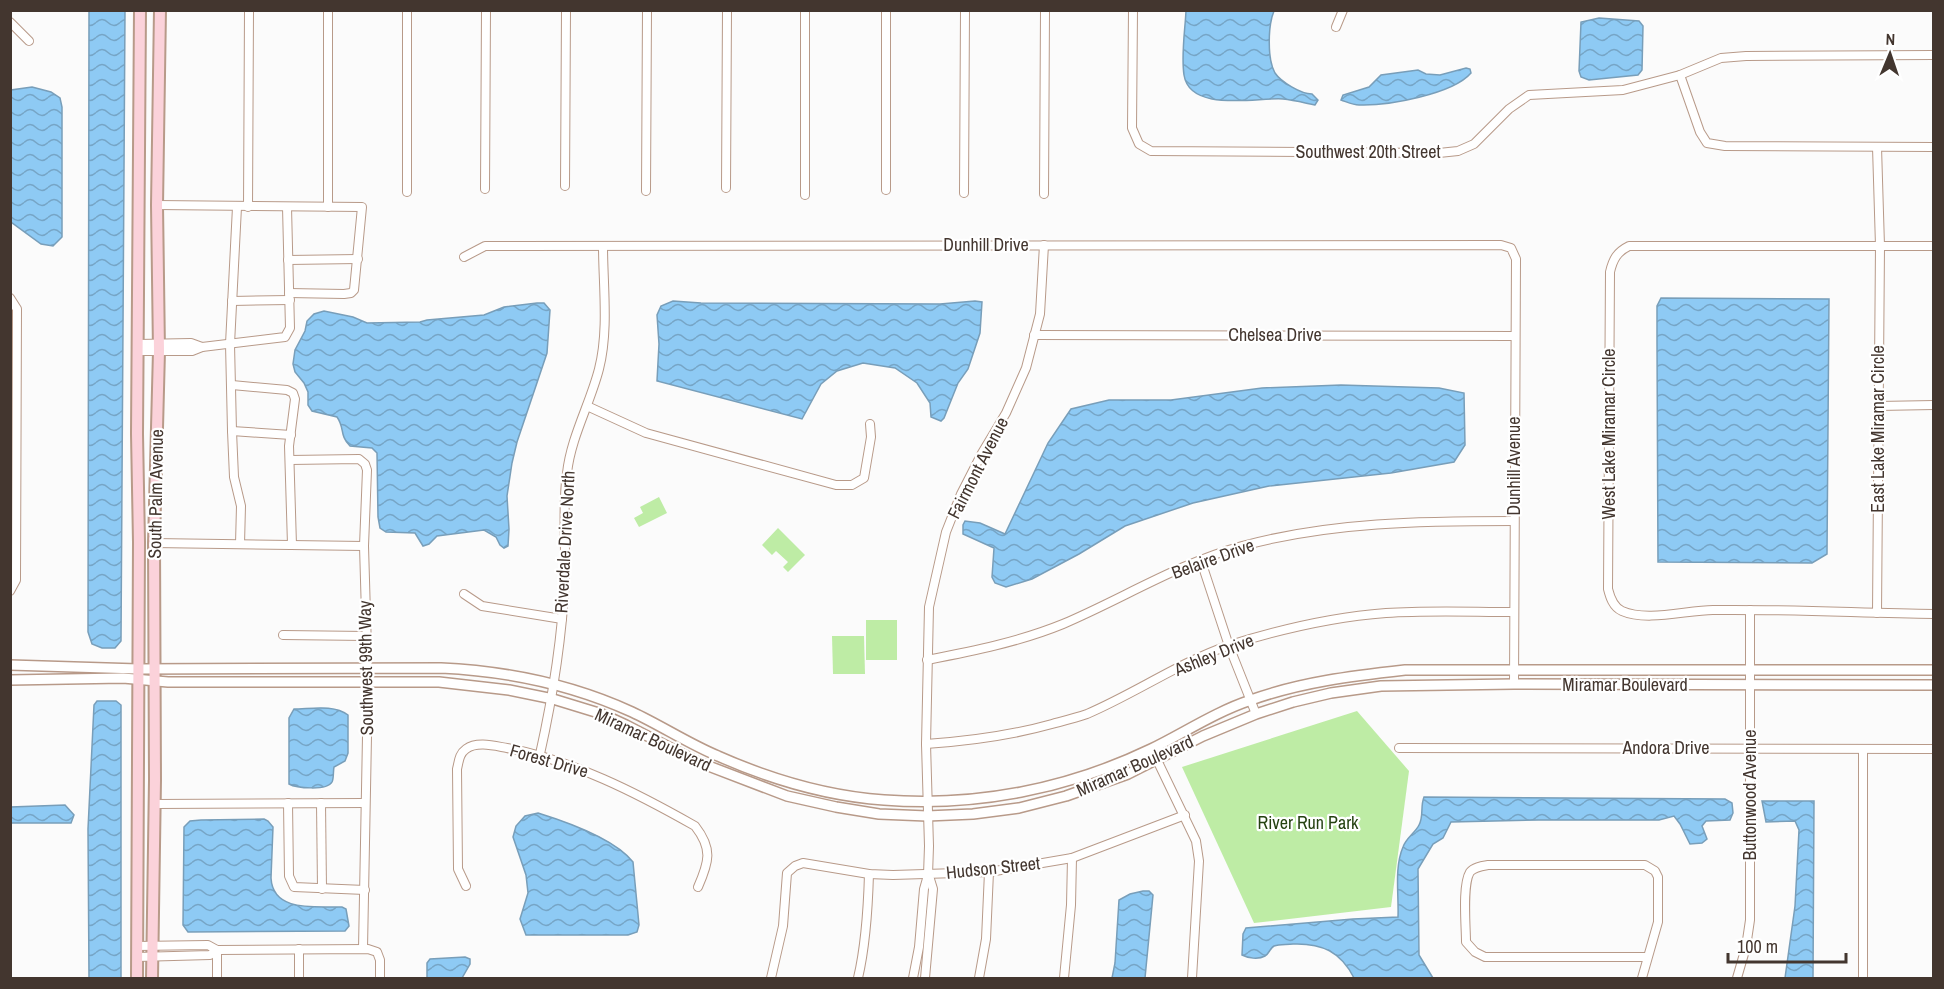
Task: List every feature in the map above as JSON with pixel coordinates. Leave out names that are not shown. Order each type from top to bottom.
[{"type":"main road","name":"South Palm Avenue","points":[[137,978],[140,10]]},
{"type":"main road","name":"South Palm Avenue","points":[[152,978],[160,10]]},
{"type":"street","points":[[248,207],[249,10]]},
{"type":"street","points":[[328,10],[328,207]]},
{"type":"street","points":[[407,10],[407,192]]},
{"type":"street","points":[[485,189],[486,10]]},
{"type":"street","points":[[565,186],[566,10]]},
{"type":"street","points":[[646,191],[647,10]]},
{"type":"street","points":[[726,188],[727,10]]},
{"type":"street","points":[[805,10],[805,195]]},
{"type":"street","points":[[886,10],[886,190]]},
{"type":"street","points":[[964,193],[965,10]]},
{"type":"street","points":[[1044,194],[1045,10]]},
{"type":"street","name":"Southwest 20th Street","points":[[1133,10],[1132,128],[1139,144],[1151,151],[1439,153],[1458,151],[1473,144],[1509,109],[1529,95],[1623,90],[1680,75],[1722,58],[1934,55]]},
{"type":"street","points":[[1336,27],[1343,10]]},
{"type":"street","points":[[10,22],[29,41]]},
{"type":"street","points":[[1680,75],[1700,132],[1707,143],[1725,146],[1934,147]]},
{"type":"street","name":"East Lake Miramar Circle","points":[[1877,147],[1880,246],[1877,613]]},
{"type":"street","points":[[157,205],[362,207],[354,290],[344,294],[232,301]]},
{"type":"street","points":[[237,207],[230,344],[234,477],[241,506],[240,544]]},
{"type":"street","points":[[138,347],[191,343],[202,347],[285,337],[290,328],[287,207]]},
{"type":"street","name":"Fairmont Avenue","points":[[913,978],[919,947],[924,889],[928,875],[926,744],[929,607],[946,532],[972,473],[1017,392],[1026,368],[1040,315],[1044,245]]},
{"type":"street","name":"Dunhill Drive","points":[[464,257],[485,246],[1501,245],[1511,248]]},
{"type":"street","name":"Riverdale Drive North","points":[[540,754],[553,699],[562,619],[565,579],[566,474],[574,437],[599,367],[604,327],[603,246]]},
{"type":"street","name":"West Lake Miramar Circle","points":[[1750,610],[1634,614],[1620,610],[1611,600],[1608,589],[1610,272],[1612,262],[1616,255],[1629,246],[1880,246]]},
{"type":"street","points":[[1880,246],[1934,246]]},
{"type":"street","name":"Dunhill Avenue","points":[[1511,248],[1516,259],[1514,684]]},
{"type":"street","points":[[288,260],[358,259]]},
{"type":"street","points":[[10,298],[17,309],[16,580],[11,590]]},
{"type":"street","name":"Chelsea Drive","points":[[1034,334],[1515,336]]},
{"type":"street","points":[[232,385],[287,390],[293,393],[295,399],[290,460],[292,544]]},
{"type":"street","points":[[587,405],[646,433],[836,485],[852,485],[864,478],[871,437],[870,424]]},
{"type":"street","points":[[1878,406],[1934,405]]},
{"type":"street","points":[[232,431],[291,435]]},
{"type":"street","name":"Southwest 99th Way","points":[[290,460],[359,459],[367,470],[364,546],[368,683],[363,949]]},
{"type":"street","name":"Belaire Drive","points":[[927,660],[1007,644],[1062,624],[1139,587],[1201,561],[1252,544],[1286,536],[1363,525],[1424,521],[1514,520]]},
{"type":"street","points":[[154,543],[364,546]]},
{"type":"street","points":[[1201,561],[1229,646],[1256,714]]},
{"type":"street","points":[[464,594],[482,606],[562,619]]},
{"type":"street","points":[[1750,610],[1934,614]]},
{"type":"street","name":"Buttonwood Avenue","points":[[1737,978],[1746,947],[1750,920],[1750,610]]},
{"type":"street","name":"Ashley Drive","points":[[926,744],[973,741],[1028,730],[1084,715],[1138,690],[1187,662],[1229,646],[1290,628],[1388,613],[1514,612]]},
{"type":"street","points":[[283,635],[366,636]]},
{"type":"street","points":[[10,665],[154,675]]},
{"type":"street","name":"Miramar Boulevard","points":[[154,675],[441,668],[492,672],[554,684],[633,712],[717,756],[784,781],[852,796],[884,800],[927,801],[984,798],[1061,783],[1152,749],[1179,733],[1251,700],[1317,682],[1395,671],[1934,670]]},
{"type":"street","points":[[10,680],[138,674]]},
{"type":"street","name":"Miramar Boulevard","points":[[154,675],[368,683],[457,683],[509,690],[553,699],[602,714],[698,762],[787,796],[879,814],[927,816],[973,814],[1038,803],[1095,787],[1157,760],[1203,736],[1256,714],[1322,695],[1381,686],[1514,684],[1934,686]]},
{"type":"street","name":"Forest Drive","points":[[466,886],[458,869],[457,769],[460,756],[467,748],[477,745],[493,745],[540,754],[594,774],[695,826],[704,837],[708,852],[708,866],[698,887]]},
{"type":"street","name":"Andora Drive","points":[[1399,748],[1934,749]]},
{"type":"street","points":[[1863,749],[1863,978]]},
{"type":"street","points":[[1157,760],[1196,841],[1199,861],[1192,978]]},
{"type":"street","points":[[288,803],[289,876],[294,887],[365,890]]},
{"type":"street","points":[[321,803],[322,889]]},
{"type":"street","points":[[155,804],[365,803]]},
{"type":"street","name":"Hudson Street","points":[[771,978],[783,926],[787,873],[795,866],[803,863],[869,874],[928,875],[989,872],[1072,858],[1185,815]]},
{"type":"street","points":[[1064,978],[1071,904],[1072,858]]},
{"type":"street","points":[[1642,978],[1658,922],[1658,877],[1655,871],[1645,865],[1626,864],[1488,865],[1475,868],[1470,872],[1467,883],[1466,942],[1469,947],[1485,957],[1647,957]]},
{"type":"street","points":[[979,978],[986,939],[989,872]]},
{"type":"street","points":[[858,978],[863,956],[869,874]]},
{"type":"street","name":"Fairmont Avenue","points":[[925,978],[933,889],[928,875]]},
{"type":"street","points":[[299,948],[299,978]]},
{"type":"street","points":[[137,951],[210,955],[217,950],[363,949],[377,952],[380,960],[380,978]]},
{"type":"street","points":[[217,950],[217,978]]},
{"type":"green space","points":[[659,497],[667,513],[639,527],[634,518],[643,513],[640,507]]},
{"type":"green space","points":[[778,528],[805,555],[788,572],[783,567],[788,562],[776,551],[772,555],[762,545]]},
{"type":"green space","points":[[866,620],[897,620],[897,660],[866,660]]},
{"type":"green space","points":[[832,636],[864,636],[865,674],[833,674]]},
{"type":"green space","name":"River Run Park","points":[[1357,711],[1409,771],[1391,907],[1254,923],[1182,767]]},
{"type":"water","points":[[89,11],[125,11],[121,641],[115,648],[102,648],[92,644],[88,632]]},
{"type":"water","points":[[1186,11],[1274,11],[1269,42],[1272,67],[1282,80],[1292,87],[1312,94],[1318,100],[1315,105],[1283,99],[1242,101],[1211,99],[1198,94],[1189,87],[1184,75]]},
{"type":"water","points":[[1599,18],[1639,21],[1643,26],[1642,70],[1638,75],[1589,80],[1581,77],[1579,71],[1581,22]]},
{"type":"water","points":[[1470,69],[1471,73],[1450,87],[1435,93],[1371,105],[1357,105],[1341,100],[1343,95],[1369,87],[1381,75],[1418,70],[1426,74],[1440,75]]},
{"type":"water","points":[[32,87],[51,92],[60,98],[62,107],[62,237],[53,246],[41,244],[11,222],[11,90]]},
{"type":"water","points":[[1661,298],[1829,299],[1827,554],[1812,563],[1658,562],[1657,306]]},
{"type":"water","points":[[673,301],[940,304],[982,302],[980,333],[968,369],[958,383],[941,421],[931,417],[930,403],[917,383],[895,368],[863,363],[837,371],[821,384],[802,419],[657,381],[659,344],[657,315],[661,306]]},
{"type":"water","points":[[544,303],[550,310],[547,353],[512,463],[507,496],[508,546],[504,548],[496,537],[484,530],[437,536],[429,544],[423,546],[415,533],[386,532],[380,528],[377,453],[372,448],[350,446],[344,438],[337,417],[312,411],[308,405],[308,392],[295,372],[293,364],[295,350],[305,331],[307,321],[314,314],[324,311],[353,317],[367,323],[420,322],[484,315],[504,307]]},
{"type":"water","points":[[1341,385],[1439,388],[1464,393],[1465,445],[1454,462],[1391,473],[1269,486],[1193,503],[1125,526],[1032,579],[1006,587],[995,583],[992,577],[994,548],[963,534],[965,521],[980,523],[1005,534],[1048,443],[1071,409],[1109,400],[1171,400],[1262,388]]},
{"type":"water","points":[[97,701],[116,701],[121,705],[121,978],[89,978],[88,829],[94,705]]},
{"type":"water","points":[[329,708],[348,715],[348,753],[345,761],[334,767],[333,780],[329,785],[311,788],[289,784],[289,718],[294,709]]},
{"type":"water","points":[[1424,797],[1725,799],[1732,803],[1733,813],[1730,820],[1706,821],[1702,826],[1707,839],[1702,843],[1690,844],[1674,816],[1659,820],[1451,822],[1443,838],[1433,844],[1418,869],[1419,955],[1433,978],[1354,978],[1337,956],[1322,947],[1313,945],[1276,945],[1266,955],[1259,958],[1242,955],[1243,934],[1246,928],[1398,917],[1400,855],[1404,844],[1420,822]]},
{"type":"water","points":[[1762,801],[1814,801],[1813,978],[1785,978],[1795,906],[1799,830],[1795,821],[1766,822]]},
{"type":"water","points":[[65,805],[74,815],[71,823],[11,823],[11,807]]},
{"type":"water","points":[[538,813],[602,838],[625,853],[633,862],[639,925],[637,932],[628,935],[526,935],[520,919],[528,893],[526,875],[513,837],[516,826],[525,816]]},
{"type":"water","points":[[264,819],[273,827],[271,878],[279,897],[287,902],[309,907],[346,909],[349,926],[345,931],[188,932],[183,925],[184,827],[190,821]]},
{"type":"water","points":[[1149,891],[1153,895],[1145,978],[1112,978],[1119,900]]},
{"type":"water","points":[[465,957],[470,959],[470,964],[462,978],[427,978],[427,963],[430,959]]}]
